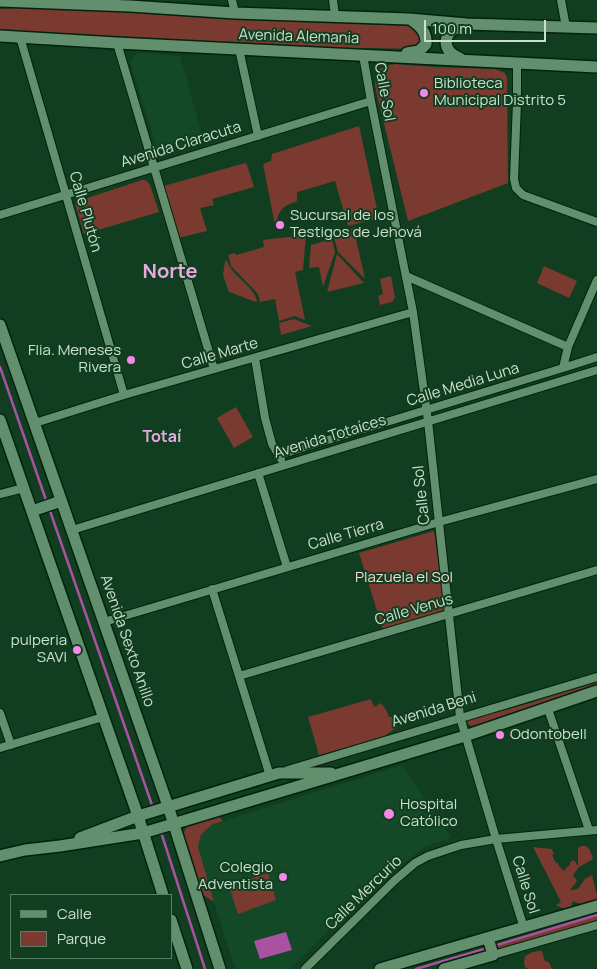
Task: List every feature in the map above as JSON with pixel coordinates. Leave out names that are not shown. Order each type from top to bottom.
[{"type":"main road","name":"Avenida Alemania","points":[[0,1],[130,3],[235,13],[597,28]]},
{"type":"main road","points":[[381,56],[415,53],[426,44],[424,31],[410,20]]},
{"type":"main road","points":[[461,60],[450,52],[446,43],[448,34],[455,29],[494,29],[520,25]]},
{"type":"main road","name":"Avenida Alemania","points":[[0,36],[240,50],[597,67]]},
{"type":"main road","name":"Avenida Sexto Anillo","points":[[0,325],[34,423],[47,505],[103,716],[140,815],[163,894]]},
{"type":"main road","name":"Avenida Sexto Anillo","points":[[0,420],[24,488],[47,505],[72,530],[220,969]]},
{"type":"main road","name":"Avenida Beni","points":[[0,856],[25,850],[145,832],[172,825],[465,736],[597,691]]},
{"type":"main road","name":"Avenida Beni","points":[[60,846],[140,815],[275,774],[345,773]]},
{"type":"main road","points":[[380,969],[597,906]]},
{"type":"main road","points":[[172,923],[187,969]]},
{"type":"main road","points":[[444,969],[472,965],[493,955],[488,938]]},
{"type":"street","points":[[232,0],[235,13]]},
{"type":"street","points":[[332,0],[335,16]]},
{"type":"street","points":[[561,0],[566,27]]},
{"type":"street","name":"Calle Plutón","points":[[20,37],[124,395]]},
{"type":"street","points":[[117,43],[214,370]]},
{"type":"street","points":[[240,50],[258,136]]},
{"type":"street","name":"Calle Sol","points":[[364,55],[371,101],[413,312],[428,421],[460,717],[524,928]]},
{"type":"street","points":[[517,63],[514,179],[516,188],[523,195],[597,222]]},
{"type":"street","name":"Avenida Claracuta","points":[[0,216],[371,101]]},
{"type":"street","points":[[406,276],[568,347]]},
{"type":"street","points":[[563,368],[568,347],[597,280]]},
{"type":"street","name":"Calle Marte","points":[[34,423],[124,395],[413,312]]},
{"type":"street","name":"Calle Media Luna","points":[[279,455],[597,357]]},
{"type":"street","points":[[255,358],[265,418],[272,444],[285,466]]},
{"type":"street","name":"Avenida Totaíces","points":[[72,530],[597,370]]},
{"type":"street","points":[[258,473],[286,567]]},
{"type":"street","name":"Calle Tierra","points":[[104,622],[439,522],[597,479]]},
{"type":"street","points":[[0,494],[24,488]]},
{"type":"street","name":"Calle Venus","points":[[239,676],[597,570]]},
{"type":"street","points":[[212,589],[239,676],[275,774]]},
{"type":"street","name":"Avenida Beni","points":[[275,774],[597,676]]},
{"type":"street","points":[[548,709],[593,830]]},
{"type":"street","points":[[0,713],[11,745]]},
{"type":"street","points":[[0,748],[103,716]]},
{"type":"street","name":"Calle Mercurio","points":[[305,969],[394,881],[415,863],[428,856],[461,845],[496,839],[593,830]]},
{"type":"street","points":[[493,955],[597,925]]},
{"type":"shaded area","points":[[137,53],[180,56],[204,142],[166,153],[157,149],[130,62]]},
{"type":"shaded area","name":"Colegio Adventista","points":[[402,765],[451,838],[426,846],[396,869],[343,916],[290,969],[235,969],[200,857],[198,847],[201,835],[213,824]]},
{"type":"shaded area","points":[[286,932],[292,950],[260,959],[254,941]]},
{"type":"green space","points":[[34,7],[411,26],[418,33],[421,42],[415,49],[338,49],[0,33],[0,9]]},
{"type":"green space","points":[[395,64],[495,69],[505,73],[507,78],[508,183],[408,221],[375,83],[379,69]]},
{"type":"green space","points":[[359,126],[379,218],[348,226],[335,181],[297,192],[297,201],[282,209],[275,225],[263,164],[271,161],[272,154]]},
{"type":"green space","points":[[245,163],[254,187],[212,199],[214,205],[200,208],[207,231],[178,238],[164,186]]},
{"type":"green space","points":[[146,180],[150,185],[159,212],[84,234],[75,204],[78,201]]},
{"type":"green space","points":[[362,226],[363,232],[355,235],[365,278],[338,252],[334,238],[348,235],[348,230]]},
{"type":"green space","points":[[306,235],[303,270],[295,272],[305,320],[295,316],[279,321],[275,299],[260,302],[258,294],[231,266],[228,255],[235,253],[236,255],[264,247],[263,240]]},
{"type":"green space","points":[[332,239],[335,252],[323,287],[319,267],[309,268],[311,245]]},
{"type":"green space","points":[[337,254],[364,283],[327,292]]},
{"type":"green space","points":[[225,261],[255,295],[256,302],[229,292],[223,275]]},
{"type":"green space","points":[[544,266],[577,281],[569,298],[537,283]]},
{"type":"green space","points":[[391,276],[395,298],[392,302],[380,305],[378,296],[383,294],[380,279]]},
{"type":"green space","points":[[294,319],[312,326],[281,335],[279,323]]},
{"type":"green space","points":[[236,407],[253,437],[234,448],[217,418]]},
{"type":"green space","name":"Plazuela el Sol","points":[[434,531],[445,614],[383,630],[359,553]]},
{"type":"green space","points":[[597,683],[597,687],[486,723],[472,726],[468,724],[467,720]]},
{"type":"green space","points":[[371,699],[374,707],[381,703],[397,727],[383,737],[319,755],[308,717]]},
{"type":"green space","points":[[218,815],[223,821],[213,824],[201,835],[198,847],[214,902],[200,893],[183,835],[189,826]]},
{"type":"green space","points":[[586,846],[590,850],[593,859],[579,867],[573,875],[577,881],[570,890],[578,888],[585,879],[592,875],[597,896],[596,901],[591,903],[587,901],[582,904],[573,901],[571,907],[564,908],[556,905],[561,902],[533,847],[552,849],[554,854],[552,855],[556,863],[564,871],[570,865],[570,862],[574,860],[578,866],[578,848]]},
{"type":"green space","points":[[268,873],[276,900],[238,914],[229,886]]},
{"type":"green space","points":[[597,915],[597,923],[477,960],[475,952]]},
{"type":"green space","points":[[542,951],[545,961],[549,962],[552,969],[528,969],[525,967],[525,956],[533,952]]},
{"type":"waterway","points":[[0,367],[47,503]]},
{"type":"waterway","points":[[49,508],[153,808]]},
{"type":"waterway","points":[[161,832],[205,969]]},
{"type":"waterway","points":[[497,945],[597,915]]},
{"type":"waterway","points":[[416,969],[484,949]]},
{"type":"place","name":"Biblioteca Municipal Distrito 5","points":[[424,93]]},
{"type":"place","name":"Sucursal de los Testigos de Jehová","points":[[280,225]]},
{"type":"place","name":"Flia. Meneses Rivera","points":[[131,360]]},
{"type":"place","name":"pulperia SAVI","points":[[77,650]]},
{"type":"place","name":"Odontobell","points":[[500,735]]},
{"type":"place","name":"Hospital Católico","points":[[389,814]]},
{"type":"place","name":"Colegio Adventista","points":[[283,877]]},
{"type":"district","name":"Norte","points":[[170,272]]},
{"type":"district","name":"Totaí","points":[[162,438]]}]
